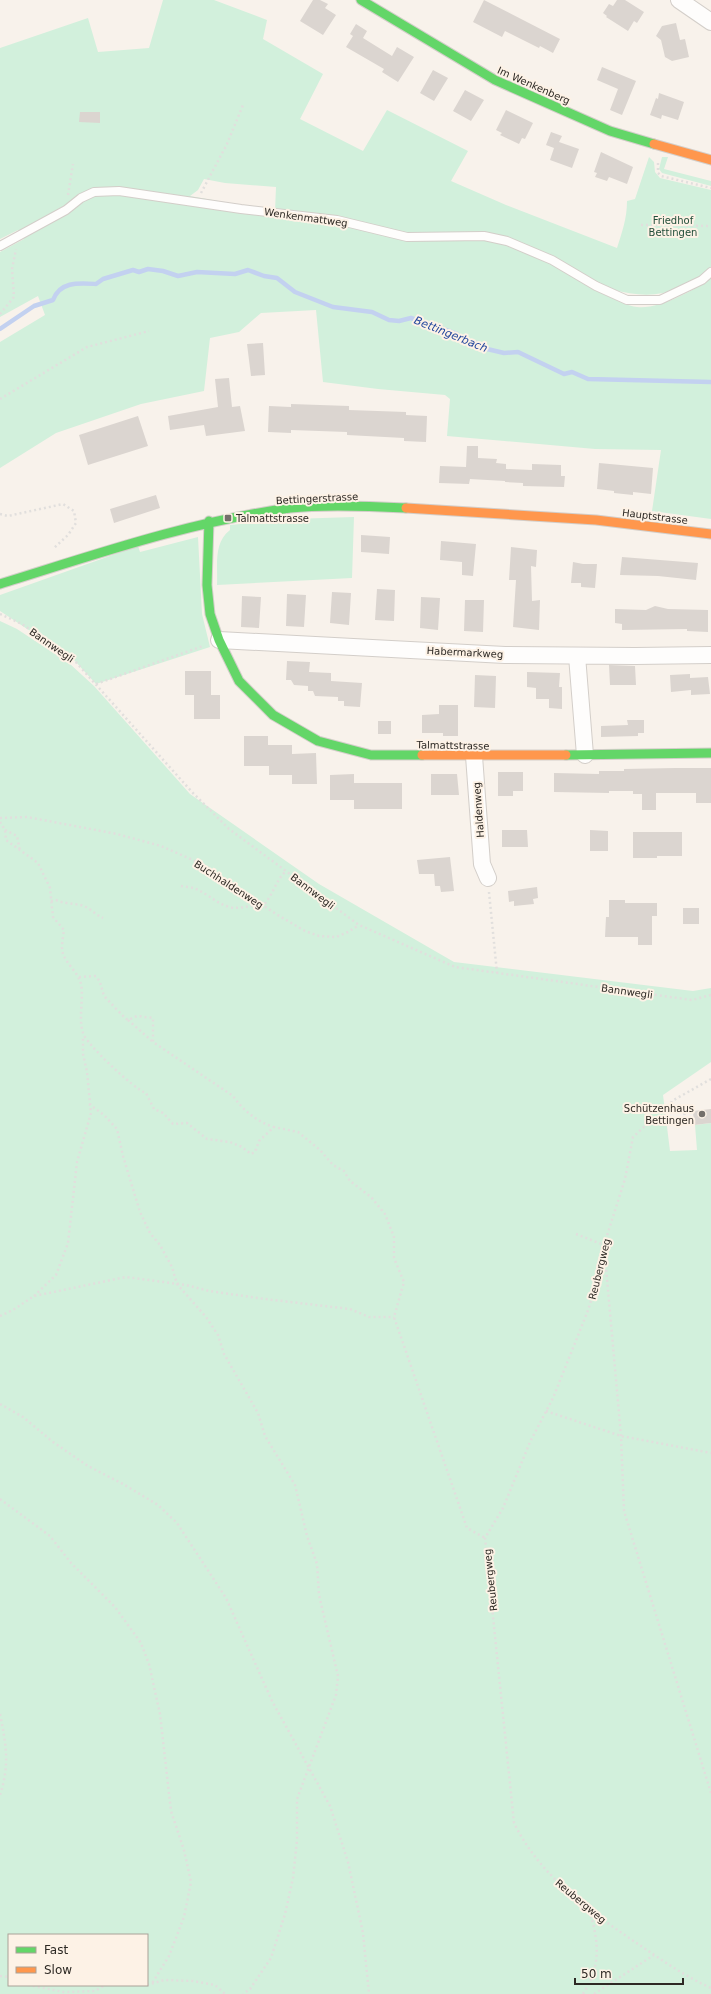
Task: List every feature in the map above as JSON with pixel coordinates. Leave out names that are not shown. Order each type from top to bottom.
[{"type":"street","name":"Im Wenkenberg","points":[[361,0],[495,80],[610,131],[711,160]]},
{"type":"street","points":[[679,0],[711,22]]},
{"type":"street","name":"Bettingerstrasse","points":[[0,584],[168,532],[209,522],[292,508],[367,506],[596,520]]},
{"type":"street","name":"Hauptstrasse","points":[[596,520],[711,534]]},
{"type":"street","name":"Talmattstrasse","points":[[209,522],[207,585],[210,614],[239,681],[273,715],[318,741],[371,754],[474,756],[711,753]]},
{"type":"street","name":"Habermarkweg","points":[[220,640],[505,654],[577,656],[711,655]]},
{"type":"street","points":[[577,656],[585,755]]},
{"type":"street","name":"Haldenweg","points":[[474,756],[485,871]]},
{"type":"lane","name":"Wenkenmattweg","points":[[0,246],[94,192],[119,190],[196,202],[336,220],[406,237],[484,236],[507,241],[552,260],[612,294],[627,300],[660,300],[702,280],[711,272]]},
{"type":"path","points":[[196,202],[227,144],[243,105]]},
{"type":"path","points":[[73,164],[67,194],[73,204]]},
{"type":"path","points":[[641,225],[711,226]]},
{"type":"path","points":[[0,314],[14,297],[12,269],[18,236]]},
{"type":"path","points":[[0,399],[87,347],[149,331]]},
{"type":"path","points":[[0,514],[8,516],[63,504],[74,511],[76,523],[68,535],[52,550]]},
{"type":"path","name":"Bannwegli","points":[[0,614],[22,624],[74,660],[192,792],[229,829],[359,925],[455,967],[692,1000],[711,995]]},
{"type":"path","points":[[96,684],[220,640]]},
{"type":"path","name":"Buchhaldenweg","points":[[0,818],[27,817],[117,834],[161,846],[204,865],[263,906],[305,931],[319,936],[336,937],[359,925]]},
{"type":"path","points":[[0,822],[5,830],[6,840],[20,852],[27,854],[38,863],[50,888],[54,917],[64,930],[62,950],[79,977],[82,994],[81,1021],[83,1034],[83,1054],[87,1072],[91,1113],[77,1162],[68,1243],[56,1275],[34,1296],[13,1310],[0,1316]]},
{"type":"path","points":[[5,830],[17,836],[20,852]]},
{"type":"path","points":[[181,886],[196,888],[216,902],[231,908],[244,908],[251,904],[263,906],[271,897],[281,875],[286,871]]},
{"type":"path","points":[[485,871],[497,973]]},
{"type":"path","points":[[51,901],[56,900],[85,907],[103,918]]},
{"type":"path","points":[[79,977],[96,976],[102,983],[104,996],[124,1017],[152,1042],[232,1096],[240,1107],[252,1116],[274,1127],[298,1132],[320,1150],[333,1165],[344,1170],[350,1181],[370,1197],[386,1214],[394,1237],[394,1258],[404,1282],[394,1317],[467,1528],[485,1538]]},
{"type":"path","points":[[128,1020],[137,1016],[153,1018],[152,1042]]},
{"type":"path","points":[[83,1034],[87,1042],[120,1075],[127,1079],[139,1091],[146,1093],[154,1109],[163,1114],[173,1124],[187,1123],[207,1139],[230,1142],[242,1147],[251,1154],[255,1152],[259,1140],[274,1127]]},
{"type":"path","name":"Reubergweg","points":[[711,1079],[672,1101],[664,1118],[645,1126],[633,1137],[625,1178],[604,1245],[599,1277],[588,1313],[546,1411],[530,1442],[503,1508],[485,1538],[514,1823],[522,1839],[555,1880],[590,1911],[654,1955],[711,1988]]},
{"type":"path","points":[[89,1104],[104,1114],[117,1129],[123,1156],[140,1212],[150,1233],[160,1245],[172,1267],[177,1284],[206,1317],[218,1335],[224,1354],[258,1413],[265,1436],[295,1484],[307,1536],[317,1564],[318,1595],[338,1676],[336,1695],[297,1799],[297,1840],[293,1878],[285,1914],[271,1958],[250,1989],[243,1994]]},
{"type":"path","points":[[667,1112],[684,1110],[685,1119]]},
{"type":"path","points":[[576,1234],[604,1245],[621,1436],[624,1511],[711,1793]]},
{"type":"path","points":[[34,1296],[126,1277],[244,1296],[350,1309],[369,1317],[394,1317]]},
{"type":"path","points":[[0,1404],[23,1417],[53,1442],[88,1466],[123,1484],[158,1505],[177,1523],[226,1598],[272,1700],[330,1806],[348,1862],[363,1933],[370,1994]]},
{"type":"path","points":[[546,1411],[621,1436],[711,1453]]},
{"type":"path","points":[[0,1499],[50,1536],[71,1562],[115,1607],[141,1643],[149,1664],[160,1714],[171,1811],[184,1850],[191,1882],[184,1917],[169,1956],[151,1985]]},
{"type":"path","points":[[0,1714],[7,1753],[6,1778],[0,1794]]},
{"type":"path","points":[[583,1994],[590,1984],[598,1952],[596,1932],[590,1911]]},
{"type":"path","points":[[594,1994],[654,1955]]},
{"type":"path","points":[[151,1985],[164,1980],[193,1981],[215,1985],[225,1994]]},
{"type":"path","points":[[33,1986],[64,1992],[94,1991],[103,1986]]},
{"type":"green space","name":"Friedhof Bettingen","points":[[163,0],[214,0],[267,20],[263,39],[323,74],[300,119],[363,151],[387,110],[468,151],[451,181],[506,205],[617,248],[625,220],[627,201],[635,199],[649,157],[654,162],[655,172],[660,178],[711,190],[711,268],[687,284],[664,293],[626,293],[611,289],[609,296],[623,303],[637,307],[646,307],[676,298],[696,288],[711,278],[711,519],[652,511],[661,450],[595,449],[447,436],[450,399],[445,395],[323,382],[316,310],[261,313],[239,332],[210,338],[204,391],[141,404],[56,433],[0,468],[0,342],[45,315],[38,296],[0,317],[0,252],[24,239],[18,230],[0,239],[0,48],[88,18],[98,52],[149,48]],"holes":[[[204,179],[225,183],[276,187],[275,211],[190,196],[198,190]]]},
{"type":"green space","points":[[662,157],[668,157],[664,169],[711,181],[711,186],[662,173],[659,169]]},
{"type":"green space","points":[[354,517],[352,578],[217,585],[219,548],[221,541],[230,530],[230,525],[291,519]]},
{"type":"green space","points":[[198,537],[202,614],[210,647],[96,684],[74,660],[0,611],[0,595],[138,546],[140,552]]},
{"type":"green space","points":[[0,621],[17,629],[70,664],[94,686],[190,794],[319,884],[454,962],[693,991],[711,988],[711,1062],[663,1095],[670,1151],[697,1150],[695,1125],[711,1123],[711,1994],[0,1994]]},
{"type":"building","points":[[313,0],[320,0],[328,4],[325,8],[336,15],[323,35],[300,21]]},
{"type":"building","points":[[484,0],[560,39],[553,53],[540,46],[539,48],[505,31],[502,37],[473,22]]},
{"type":"building","points":[[617,0],[625,0],[644,12],[637,23],[634,21],[628,31],[606,17],[607,16],[603,13],[609,4],[613,6]]},
{"type":"building","points":[[676,23],[680,40],[685,39],[689,57],[672,61],[665,57],[661,40],[656,36],[662,26]]},
{"type":"building","points":[[356,24],[367,31],[363,38],[392,56],[397,47],[414,57],[398,82],[382,72],[384,69],[346,47],[353,36],[350,34]]},
{"type":"building","points":[[602,67],[636,81],[622,115],[610,110],[618,89],[597,80]]},
{"type":"building","points":[[433,70],[448,78],[434,101],[420,93]]},
{"type":"building","points":[[465,90],[484,100],[471,121],[453,111]]},
{"type":"building","points":[[659,93],[684,102],[678,120],[662,115],[661,119],[650,115],[656,98],[658,99]]},
{"type":"building","points":[[506,110],[533,123],[525,139],[522,138],[519,144],[500,135],[502,133],[496,130]]},
{"type":"building","points":[[80,112],[100,112],[100,123],[79,122]]},
{"type":"building","points":[[551,132],[562,136],[559,142],[579,149],[572,168],[550,160],[554,148],[546,145]]},
{"type":"building","points":[[601,152],[633,167],[627,184],[609,177],[607,181],[595,177],[597,173],[594,172]]},
{"type":"building","points":[[263,343],[265,375],[251,376],[247,344]]},
{"type":"building","points":[[229,378],[232,407],[240,406],[245,431],[206,436],[204,425],[170,430],[168,416],[218,407],[215,379]]},
{"type":"building","points":[[291,404],[349,406],[349,410],[406,412],[406,415],[427,416],[426,442],[404,441],[404,438],[347,435],[347,432],[291,430],[291,433],[268,432],[269,406],[291,407]]},
{"type":"building","points":[[138,416],[148,446],[88,465],[79,435]]},
{"type":"building","points":[[467,446],[478,446],[478,458],[497,459],[496,463],[506,464],[506,469],[532,470],[532,464],[561,465],[561,476],[565,476],[564,487],[523,486],[523,483],[470,479],[469,484],[439,483],[440,466],[466,467]]},
{"type":"building","points":[[599,463],[653,468],[651,494],[633,492],[633,495],[597,489]]},
{"type":"building","points":[[156,495],[160,508],[114,523],[110,509]]},
{"type":"building","points":[[361,535],[390,537],[389,554],[361,552]]},
{"type":"building","points":[[441,541],[476,544],[473,576],[462,575],[462,562],[440,560]]},
{"type":"building","points":[[511,547],[537,550],[536,567],[531,566],[532,601],[540,600],[539,630],[513,627],[516,580],[509,580]]},
{"type":"building","points":[[622,557],[698,563],[696,580],[658,576],[620,575]]},
{"type":"building","points":[[573,562],[597,564],[595,588],[581,587],[581,583],[571,583]]},
{"type":"building","points":[[377,589],[395,590],[394,621],[375,620]]},
{"type":"building","points":[[332,592],[351,593],[349,625],[330,623]]},
{"type":"building","points":[[287,594],[306,595],[304,627],[286,626]]},
{"type":"building","points":[[242,596],[261,597],[259,628],[241,627]]},
{"type":"building","points":[[421,597],[440,598],[438,630],[420,628]]},
{"type":"building","points":[[465,600],[484,600],[483,632],[464,631]]},
{"type":"building","points":[[655,606],[668,609],[708,610],[708,632],[687,631],[687,629],[622,630],[622,624],[615,623],[615,609],[646,610]]},
{"type":"building","points":[[287,661],[310,662],[309,672],[331,673],[331,681],[362,683],[360,707],[344,706],[344,701],[338,701],[338,697],[315,696],[313,691],[308,691],[308,686],[294,685],[291,680],[286,680]]},
{"type":"building","points":[[609,665],[635,666],[636,685],[610,685]]},
{"type":"building","points":[[185,671],[211,671],[211,695],[220,695],[220,719],[194,719],[194,695],[185,695]]},
{"type":"building","points":[[527,672],[560,673],[559,687],[562,687],[562,709],[549,708],[549,699],[536,699],[536,688],[527,687]]},
{"type":"building","points":[[690,674],[690,678],[708,677],[710,694],[691,695],[691,690],[671,692],[670,675]]},
{"type":"building","points":[[475,675],[496,676],[495,708],[474,707]]},
{"type":"building","points":[[439,705],[458,705],[458,736],[443,736],[443,733],[422,733],[422,715],[439,714]]},
{"type":"building","points":[[627,720],[644,720],[644,733],[638,733],[638,736],[601,737],[601,726],[628,725]]},
{"type":"building","points":[[378,721],[391,721],[391,734],[378,734]]},
{"type":"building","points":[[244,736],[268,736],[268,745],[292,745],[292,754],[316,753],[317,784],[292,784],[292,775],[269,775],[269,766],[244,766]]},
{"type":"building","points":[[711,768],[711,803],[696,803],[696,793],[656,793],[656,810],[642,810],[642,794],[633,794],[633,791],[609,791],[609,793],[554,792],[554,773],[599,774],[599,771],[624,771],[624,769]]},
{"type":"building","points":[[498,772],[523,772],[523,791],[513,791],[513,796],[498,796]]},
{"type":"building","points":[[354,774],[354,783],[402,783],[402,809],[354,809],[354,800],[330,800],[330,775]]},
{"type":"building","points":[[431,774],[457,774],[459,795],[431,795]]},
{"type":"building","points":[[502,830],[527,830],[528,847],[502,847]]},
{"type":"building","points":[[590,830],[608,831],[608,851],[590,851]]},
{"type":"building","points":[[633,832],[682,832],[682,856],[633,858]]},
{"type":"building","points":[[450,857],[454,891],[441,892],[440,886],[435,886],[434,874],[419,874],[417,860]]},
{"type":"building","points":[[537,887],[538,898],[533,899],[534,904],[514,906],[514,901],[509,902],[508,891]]},
{"type":"building","points":[[609,900],[625,900],[625,903],[657,903],[657,916],[652,916],[652,945],[638,945],[638,937],[605,937],[606,917],[609,917]]},
{"type":"building","points":[[683,908],[699,908],[699,924],[683,924]]},
{"type":"building","name":"Schützenhaus Bettingen","points":[[711,1109],[711,1123],[694,1125],[693,1111]]},
{"type":"waterway","name":"Bettingerbach","points":[[0,329],[34,306],[53,300],[60,289],[71,284],[96,284],[103,279],[133,270],[139,272],[148,269],[163,271],[178,276],[197,272],[235,274],[248,270],[264,276],[277,278],[295,292],[333,307],[372,312],[389,320],[399,321],[411,318],[457,334],[460,340],[476,343],[483,348],[504,353],[518,352],[564,374],[572,372],[588,379],[711,382]]},
{"type":"traffic: fast","points":[[361,0],[495,80],[610,131],[654,144]]},
{"type":"traffic: fast","points":[[0,584],[108,550],[179,530],[253,514],[290,508],[318,506],[406,508]]},
{"type":"traffic: fast","points":[[209,521],[207,585],[210,614],[219,640],[239,681],[273,715],[318,741],[371,755],[422,755]]},
{"type":"traffic: fast","points":[[566,755],[711,753]]},
{"type":"traffic: slow","points":[[654,144],[711,160]]},
{"type":"traffic: slow","points":[[406,508],[596,520],[711,534]]},
{"type":"traffic: slow","points":[[422,755],[566,755]]},
{"type":"place","name":"Talmattstrasse","points":[[228,518]]},
{"type":"place","name":"Schützenhaus Bettingen","points":[[702,1114]]}]
